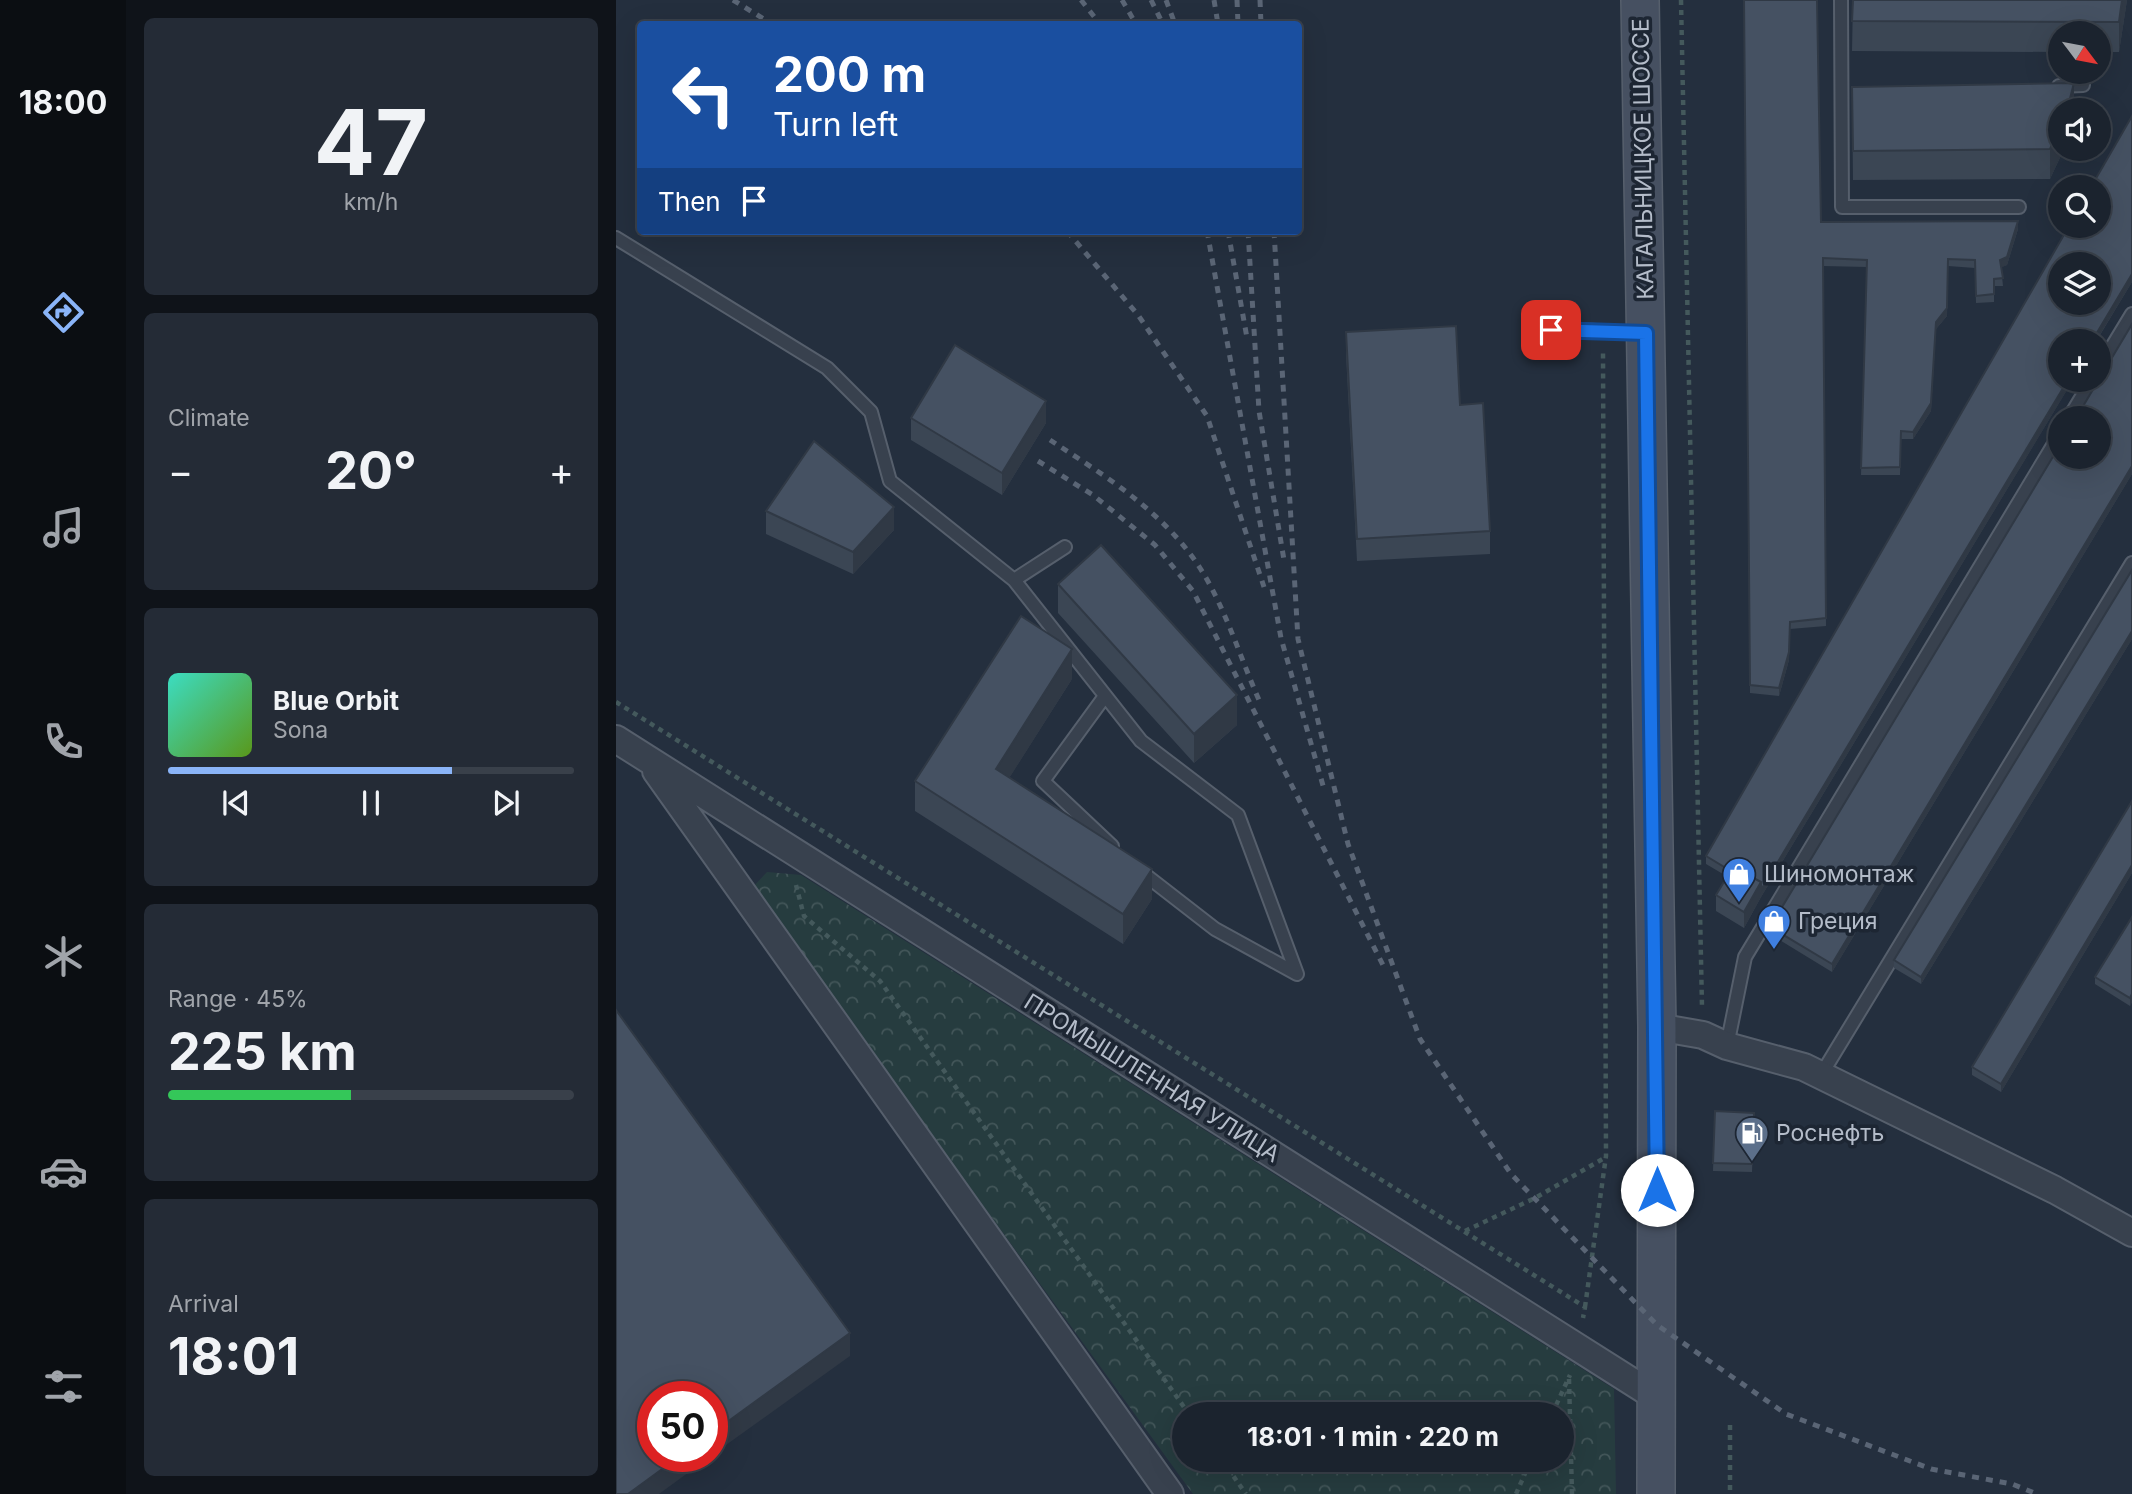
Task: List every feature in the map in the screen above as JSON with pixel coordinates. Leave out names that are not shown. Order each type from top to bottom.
[{"type":"main road","name":"КАГАЛЬНИЦКОЕ ШОССЕ","points":[[1640,0],[1657,1027],[1656,1494]]},
{"type":"street","name":"ПРОМЫШЛЕННАЯ УЛИЦА","points":[[616,739],[1657,1397]]},
{"type":"street","name":"ПРОМЫШЛЕННАЯ УЛИЦА","points":[[648,759],[1170,1494]]},
{"type":"street","points":[[1657,1027],[1703,1035],[1727,1046],[1804,1067],[2054,1190],[2132,1233]]},
{"type":"lane","points":[[1842,0],[1848,89],[1842,207],[2018,207]]},
{"type":"lane","points":[[2043,86],[2083,85]]},
{"type":"lane","points":[[616,238],[827,368],[871,412],[890,481],[1014,580],[1141,741],[1238,815],[1297,974],[1215,929],[1127,859],[1043,781],[1105,696]]},
{"type":"lane","points":[[2111,349],[2132,314]]},
{"type":"lane","points":[[1551,330],[1646,333]]},
{"type":"lane","points":[[1727,1046],[1745,957],[2048,454]]},
{"type":"lane","points":[[1014,580],[1065,547]]},
{"type":"lane","points":[[1821,1075],[2132,563]]},
{"type":"path","points":[[1681,0],[1703,1035]]},
{"type":"path","points":[[1585,1307],[1606,1156],[1602,331]]},
{"type":"path","points":[[779,803],[804,916],[880,981],[1180,1402]]},
{"type":"path","points":[[1464,1232],[1535,1198],[1606,1156]]},
{"type":"path","points":[[1569,1378],[1572,1494]]},
{"type":"path","points":[[1730,1425],[1730,1494]]},
{"type":"path","points":[[1230,1472],[1246,1494]]},
{"type":"path","points":[[1516,1494],[1526,1472]]},
{"type":"green space","points":[[767,872],[801,875],[1614,1389],[1616,1494],[1193,1494],[1177,1472],[1574,1472],[1574,1402],[1172,1402],[1172,1465],[752,888]]},
{"type":"building","points":[[1744,0],[1817,0],[1821,222],[2018,221],[2007,257],[2000,260],[2003,278],[1994,279],[1994,294],[1976,296],[1975,260],[1948,259],[1947,308],[1936,322],[1931,403],[1913,432],[1901,431],[1900,467],[1861,468],[1867,260],[1823,258],[1826,618],[1790,622],[1789,652],[1779,688],[1750,685]]},
{"type":"building","points":[[1853,0],[2122,0],[2119,22],[1852,21]]},
{"type":"building","points":[[2074,84],[2070,98],[2048,98],[2048,149],[1853,151],[1852,87]]},
{"type":"building","points":[[2132,116],[2132,274],[2111,309],[2111,252],[2054,252],[2062,238],[2111,238],[2111,175],[2098,175],[2106,161],[2111,161],[2111,152]]},
{"type":"building","points":[[2048,262],[2048,315],[2108,315],[2099,329],[2048,329],[2048,392],[2061,392],[2052,406],[2048,406],[2048,413],[1761,890],[1761,882],[1733,867],[1731,871],[1706,856]]},
{"type":"building","points":[[2132,324],[2132,466],[1832,964],[1770,927],[2048,465],[2048,469],[2111,469],[2111,406],[2083,406],[2091,392],[2111,392],[2111,359]]},
{"type":"building","points":[[1456,326],[1460,405],[1483,403],[1490,531],[1357,539],[1346,332]]},
{"type":"building","points":[[955,345],[1046,401],[1002,473],[911,418]]},
{"type":"building","points":[[814,441],[894,507],[853,552],[766,511]]},
{"type":"building","points":[[1101,545],[1237,695],[1194,734],[1058,584]]},
{"type":"building","points":[[2132,570],[2132,631],[1921,977],[1894,960]]},
{"type":"building","points":[[1021,616],[1072,649],[996,769],[1152,869],[1123,914],[915,781]]},
{"type":"building","points":[[2132,801],[2132,865],[2001,1084],[1972,1067]]},
{"type":"building","points":[[1733,867],[1761,882],[1744,912],[1716,895]]},
{"type":"building","points":[[2132,917],[2132,994],[2130,998],[2095,977]]},
{"type":"building","points":[[616,1010],[850,1333],[728,1421],[728,1381],[637,1381],[637,1472],[658,1472],[628,1494],[616,1494]]},
{"type":"building","points":[[1715,1111],[1754,1113],[1752,1164],[1713,1163]]},
{"type":"railway","points":[[733,0],[767,21]]},
{"type":"railway","points":[[1081,0],[1098,21]]},
{"type":"railway","points":[[1122,0],[1134,21]]},
{"type":"railway","points":[[1151,0],[1162,21]]},
{"type":"railway","points":[[1166,0],[1174,21]]},
{"type":"railway","points":[[1214,0],[1218,21]]},
{"type":"railway","points":[[1237,0],[1238,21]]},
{"type":"railway","points":[[1260,0],[1261,21]]},
{"type":"railway","points":[[1070,235],[1138,315],[1207,416],[1264,587]]},
{"type":"railway","points":[[1208,235],[1281,638],[1324,789]]},
{"type":"railway","points":[[1229,235],[1247,338]]},
{"type":"railway","points":[[1248,235],[1259,411],[1284,560]]},
{"type":"railway","points":[[1274,235],[1298,639],[1348,844],[1420,1039],[1511,1174],[1657,1325],[1786,1414],[1931,1469],[2012,1484],[2037,1494]]},
{"type":"railway","points":[[1050,440],[1132,496],[1169,529],[1185,548],[1217,599],[1259,700]]},
{"type":"railway","points":[[1038,461],[1093,495],[1155,545],[1193,591],[1385,969]]},
{"type":"place","name":"Шиномонтаж","points":[[1739,904]]},
{"type":"place","name":"Греция","points":[[1774,951]]},
{"type":"place","name":"Роснефть","points":[[1752,1163]]},
{"type":"route","points":[[1551,330],[1646,333],[1657,1190]]}]
